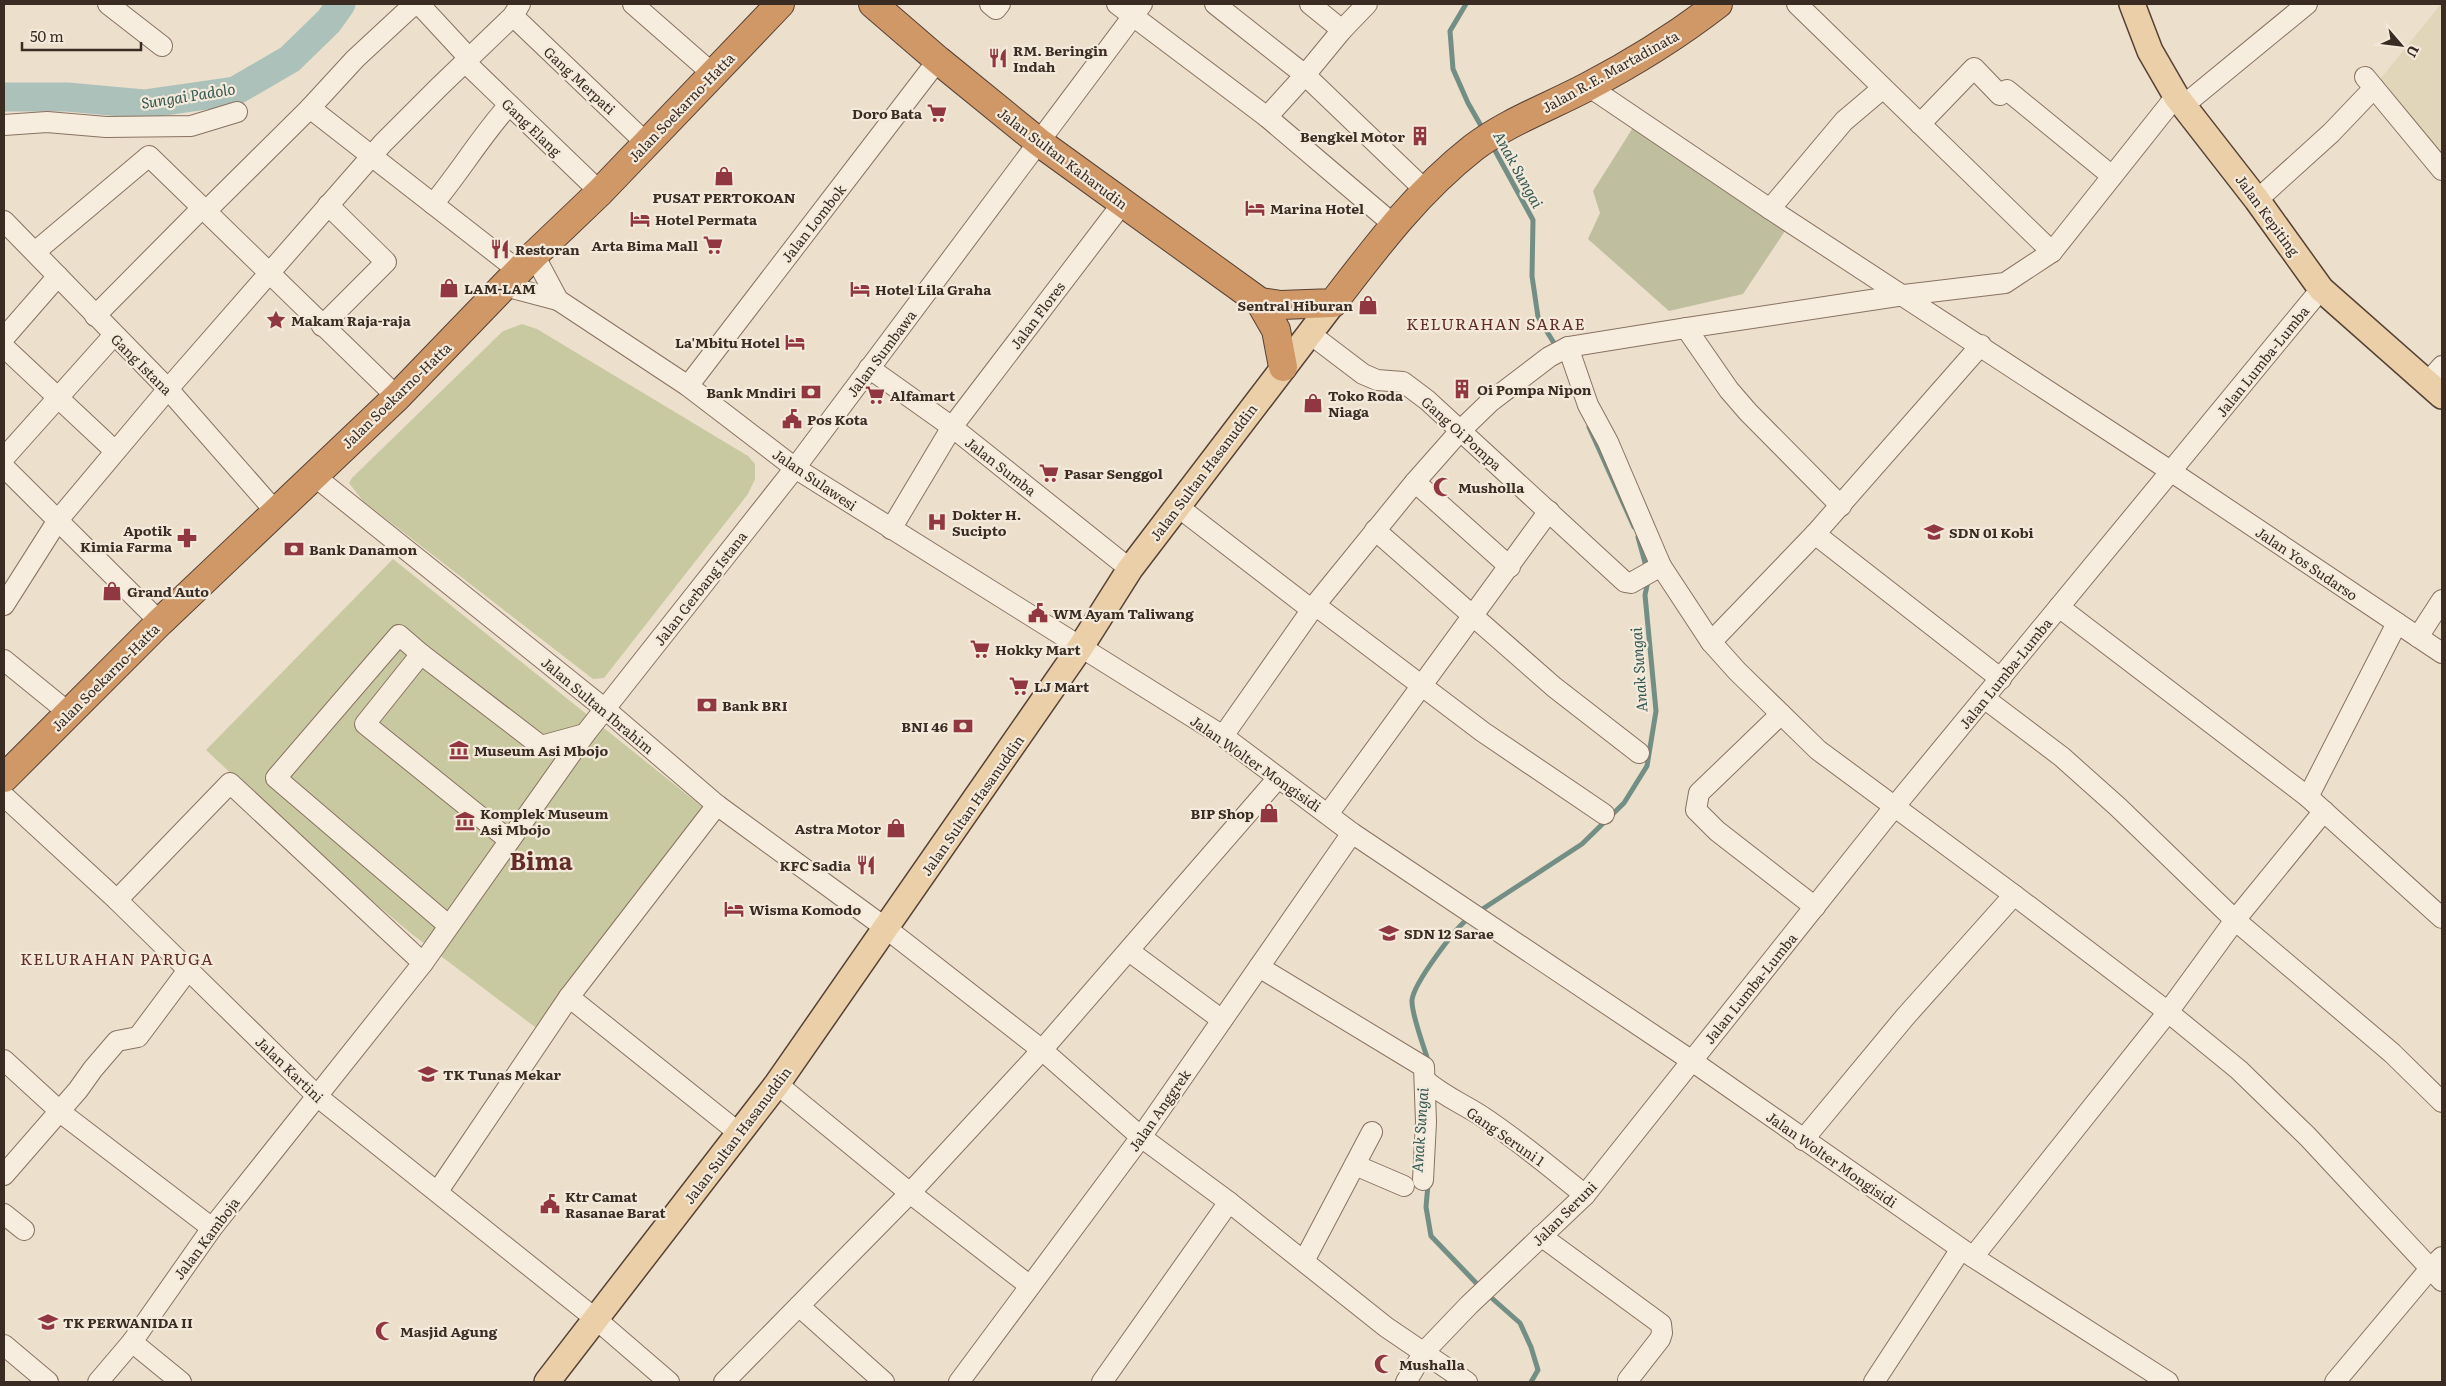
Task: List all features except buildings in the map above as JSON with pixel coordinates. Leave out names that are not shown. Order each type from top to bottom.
[{"type":"highway","name":"Jalan Soekarno-Hatta","points":[[4,778],[275,510],[397,397],[519,271],[600,192],[780,4]]},
{"type":"highway","name":"Jalan Sultan Kaharudin","points":[[873,4],[1040,143],[1260,302],[1276,330],[1283,367]]},
{"type":"highway","name":"Jalan R.E. Martadinata","points":[[1424,190],[1474,148],[1498,132],[1588,86],[1685,30],[1718,4]]},
{"type":"highway","name":"Jalan Sultan Hasanuddin","points":[[1333,303],[1393,224],[1424,190]]},
{"type":"highway","name":"Jalan Sultan Kaharudin","points":[[1260,302],[1281,305],[1333,303]]},
{"type":"main road","name":"Jalan Kepiting","points":[[2132,4],[2150,51],[2180,100],[2257,200],[2321,289],[2437,382]]},
{"type":"main road","name":"Jalan Sultan Hasanuddin","points":[[547,1382],[597,1320],[777,1084],[887,929],[1080,648],[1130,568],[1333,303]]},
{"type":"street","points":[[108,4],[162,46]]},
{"type":"street","points":[[95,316],[310,108],[355,58],[410,8],[419,4]]},
{"type":"street","name":"Gang Elang","points":[[419,4],[509,105],[600,192]]},
{"type":"street","points":[[633,4],[713,74]]},
{"type":"street","points":[[990,4],[996,9],[1000,4]]},
{"type":"street","points":[[1117,4],[1137,10],[1393,224]]},
{"type":"street","points":[[1215,4],[1305,74],[1424,190]]},
{"type":"street","points":[[1310,4],[1342,30]]},
{"type":"street","points":[[1267,117],[1367,4]]},
{"type":"street","points":[[1797,4],[2052,252]]},
{"type":"street","points":[[1223,736],[1314,607],[1415,482],[1460,431],[1490,402],[1560,351],[1686,328],[1904,295],[2005,283],[2052,252],[2112,176],[2180,100],[2307,4]]},
{"type":"street","points":[[4,605],[58,520],[168,389],[372,156],[516,10]]},
{"type":"street","name":"Gang Merpati","points":[[516,10],[646,143]]},
{"type":"street","name":"Jalan Sumbawa","points":[[795,468],[1040,143],[1137,10]]},
{"type":"street","name":"Jalan Lombok","points":[[688,386],[938,60]]},
{"type":"street","points":[[1920,124],[1974,68],[2000,94],[2007,90],[2112,176]]},
{"type":"street","points":[[2257,200],[2332,133],[2369,82],[2442,170]]},
{"type":"street","name":"Jalan Yos Sudarso","points":[[1588,86],[1770,209],[1981,345],[2442,653]]},
{"type":"street","points":[[1770,209],[1844,121],[1883,88]]},
{"type":"street","points":[[433,204],[469,160],[488,128],[509,105]]},
{"type":"street","points":[[310,108],[519,271]]},
{"type":"street","points":[[4,125],[47,122],[106,126],[191,126],[237,112]]},
{"type":"street","points":[[36,252],[149,156],[268,274],[397,397]]},
{"type":"street","name":"Jalan Flores","points":[[891,529],[952,427],[1122,204]]},
{"type":"street","points":[[322,326],[386,262],[328,205]]},
{"type":"street","name":"Gang Istana","points":[[4,222],[36,252],[114,336],[168,389],[275,510]]},
{"type":"street","name":"Jalan Sulawesi","points":[[519,271],[558,300]]},
{"type":"street","name":"Jalan Sulawesi","points":[[519,271],[558,300],[688,386],[795,468],[1080,648]]},
{"type":"street","points":[[4,338],[58,276]]},
{"type":"street","name":"Jalan Lumba-Lumba","points":[[1692,1061],[1895,806],[2321,289]]},
{"type":"street","points":[[1686,328],[1729,390],[1748,412],[1841,506]]},
{"type":"street","name":"Gang Oi Pompa","points":[[1309,333],[1363,374],[1377,380],[1403,382],[1427,400],[1622,580],[1629,584],[1652,570]]},
{"type":"street","points":[[4,458],[114,336]]},
{"type":"street","points":[[1711,642],[1841,506],[1981,345]]},
{"type":"street","points":[[4,347],[115,451]]},
{"type":"street","points":[[1560,351],[1608,442],[1652,570],[1711,642],[1818,750],[2014,894],[2168,1012],[2239,1070],[2438,1269],[2335,1382]]},
{"type":"street","name":"Jalan Sumba","points":[[870,368],[952,427],[1130,568]]},
{"type":"street","points":[[4,467],[160,622]]},
{"type":"street","name":"Jalan Gerbang Istana","points":[[448,925],[584,734],[795,468]]},
{"type":"street","name":"Jalan Sultan Ibrahim","points":[[313,475],[605,709],[717,805],[887,929],[1042,1050],[1141,1137],[1229,1202],[1386,1327],[1467,1382]]},
{"type":"street","points":[[1415,482],[1510,567]]},
{"type":"street","points":[[1178,506],[1484,732],[1604,814]]},
{"type":"street","points":[[1328,814],[1473,618],[1549,511]]},
{"type":"street","points":[[1375,530],[1473,618],[1554,687],[1639,753]]},
{"type":"street","points":[[1815,534],[2000,678]]},
{"type":"street","points":[[2418,637],[2442,600]]},
{"type":"street","points":[[2059,607],[2308,797],[2442,918]]},
{"type":"street","points":[[2308,797],[2397,623]]},
{"type":"street","points":[[448,925],[276,778],[399,635],[541,746],[584,734]]},
{"type":"street","name":"Jalan Wolter Mongisidi","points":[[1080,648],[1223,736],[1352,833],[1498,933],[1692,1061],[1967,1253],[2168,1382]]},
{"type":"street","points":[[421,654],[365,724],[509,840]]},
{"type":"street","points":[[4,660],[70,713]]},
{"type":"street","points":[[1984,698],[2062,758],[2118,807],[2235,920],[2392,1053],[2442,1102]]},
{"type":"street","points":[[1781,714],[1699,793],[1696,810],[1717,831],[1815,907]]},
{"type":"street","points":[[724,1382],[910,1193],[1042,1050],[1278,778]]},
{"type":"street","points":[[117,900],[230,783],[423,963]]},
{"type":"street","name":"Jalan Kartini","points":[[4,796],[117,900],[318,1097],[597,1320],[669,1382]]},
{"type":"street","points":[[438,1191],[569,996],[717,805]]},
{"type":"street","points":[[1874,1382],[1967,1253],[2168,1012],[2235,920],[2324,811]]},
{"type":"street","name":"Jalan Anggrek","points":[[959,1382],[1141,1137],[1352,833]]},
{"type":"street","points":[[1803,1140],[1905,1017],[2014,894]]},
{"type":"street","name":"Jalan Kamboja","points":[[98,1382],[132,1342],[212,1228],[423,963],[448,925]]},
{"type":"street","points":[[1129,951],[1222,1020]]},
{"type":"street","points":[[1259,967],[1424,1067],[1426,1122],[1413,1183],[1355,1165]]},
{"type":"street","points":[[4,1175],[60,1112],[117,1041],[138,1037],[188,970]]},
{"type":"street","points":[[569,996],[739,1133]]},
{"type":"street","points":[[4,1060],[60,1112],[212,1228]]},
{"type":"street","name":"Jalan Seruni","points":[[1406,1382],[1424,1352],[1496,1278],[1585,1195],[1692,1061]]},
{"type":"street","name":"Gang Seruni 1","points":[[1425,1080],[1437,1091],[1480,1114],[1585,1195]]},
{"type":"street","points":[[777,1084],[910,1193],[1030,1286]]},
{"type":"street","points":[[1304,1261],[1372,1132]]},
{"type":"street","points":[[1102,1382],[1229,1202]]},
{"type":"street","points":[[4,1214],[24,1230]]},
{"type":"street","points":[[1541,1236],[1661,1324],[1662,1332],[1660,1339],[1628,1380]]},
{"type":"street","points":[[799,1306],[884,1382]]},
{"type":"street","points":[[132,1342],[180,1382]]},
{"type":"street","points":[[4,1345],[48,1382]]},
{"type":"shaded area","points":[[2442,4],[2442,156],[2378,82]]},
{"type":"green space","points":[[1634,126],[1789,225],[1743,294],[1669,311],[1588,239],[1600,213],[1593,191]]},
{"type":"green space","points":[[522,324],[537,329],[748,456],[755,464],[755,479],[748,494],[604,678],[593,679],[363,501],[349,483],[503,331]]},
{"type":"green space","points":[[393,559],[705,809],[539,1030],[413,935],[320,857],[206,750]]},
{"type":"waterway","name":"Sungai Padolo","points":[[4,97],[67,97],[144,104],[235,91],[290,59],[329,21],[341,4]]},
{"type":"waterway","name":"Anak Sungai","points":[[1466,4],[1450,31],[1453,69],[1468,103],[1484,131]]},
{"type":"waterway","name":"Anak Sungai","points":[[1492,145],[1533,220],[1532,276],[1538,317],[1557,348]]},
{"type":"waterway","name":"Anak Sungai","points":[[1589,427],[1634,527]]},
{"type":"waterway","name":"Anak Sungai","points":[[1638,537],[1647,570]]},
{"type":"waterway","name":"Anak Sungai","points":[[1478,912],[1582,844],[1624,803],[1647,766],[1656,711],[1645,595],[1648,581]]},
{"type":"waterway","name":"Anak Sungai","points":[[1429,1064],[1412,1006],[1414,992],[1436,956],[1469,918]]},
{"type":"waterway","name":"Anak Sungai","points":[[1428,1184],[1426,1207],[1431,1236],[1480,1287]]},
{"type":"waterway","name":"Anak Sungai","points":[[1486,1293],[1520,1323],[1531,1347],[1538,1370],[1531,1382]]},
{"type":"place","name":"RM. Beringin Indah","points":[[998,58]]},
{"type":"place","name":"Doro Bata","points":[[937,113]]},
{"type":"place","name":"Bengkel Motor","points":[[1420,136]]},
{"type":"place","name":"PUSAT PERTOKOAN","points":[[724,176]]},
{"type":"place","name":"Marina Hotel","points":[[1255,208]]},
{"type":"place","name":"Hotel Permata","points":[[640,219]]},
{"type":"place","name":"Arta Bima Mall","points":[[713,245]]},
{"type":"place","name":"Restoran","points":[[500,249]]},
{"type":"place","name":"LAM-LAM","points":[[449,288]]},
{"type":"place","name":"Hotel Lila Graha","points":[[860,289]]},
{"type":"place","name":"Sentral Hiburan","points":[[1368,305]]},
{"type":"place","name":"Makam Raja-raja","points":[[276,320]]},
{"type":"place","name":"La'Mbitu Hotel","points":[[795,342]]},
{"type":"place","name":"Oi Pompa Nipon","points":[[1462,389]]},
{"type":"place","name":"Bank Mndiri","points":[[811,392]]},
{"type":"place","name":"Alfamart","points":[[875,395]]},
{"type":"place","name":"Toko Roda Niaga","points":[[1313,403]]},
{"type":"place","name":"Pos Kota","points":[[792,419]]},
{"type":"place","name":"Pasar Senggol","points":[[1049,473]]},
{"type":"place","name":"Musholla","points":[[1443,487]]},
{"type":"place","name":"Dokter H. Sucipto","points":[[937,522]]},
{"type":"place","name":"SDN 01 Kobi","points":[[1934,532]]},
{"type":"place","name":"Apotik Kimia Farma","points":[[187,538]]},
{"type":"place","name":"Bank Danamon","points":[[294,549]]},
{"type":"place","name":"Grand Auto","points":[[112,591]]},
{"type":"place","name":"WM Ayam Taliwang","points":[[1038,613]]},
{"type":"place","name":"Hokky Mart","points":[[980,649]]},
{"type":"place","name":"LJ Mart","points":[[1019,686]]},
{"type":"place","name":"Bank BRI","points":[[707,705]]},
{"type":"place","name":"BNI 46","points":[[963,726]]},
{"type":"place","name":"Museum Asi Mbojo","points":[[459,750]]},
{"type":"place","name":"BIP Shop","points":[[1269,813]]},
{"type":"place","name":"Komplek Museum Asi Mbojo","points":[[465,821]]},
{"type":"place","name":"Astra Motor","points":[[896,828]]},
{"type":"place","name":"KFC Sadia","points":[[866,865]]},
{"type":"place","name":"Wisma Komodo","points":[[734,909]]},
{"type":"place","name":"SDN 12 Sarae","points":[[1389,933]]},
{"type":"place","name":"TK Tunas Mekar","points":[[428,1074]]},
{"type":"place","name":"Ktr Camat Rasanae Barat","points":[[550,1204]]},
{"type":"place","name":"TK PERWANIDA II","points":[[48,1322]]},
{"type":"place","name":"Masjid Agung","points":[[385,1331]]},
{"type":"place","name":"Mushalla","points":[[1384,1364]]},
{"type":"district","name":"KELURAHAN SARAE","points":[[1496,323]]},
{"type":"district","name":"Bima","points":[[541,859]]},
{"type":"district","name":"KELURAHAN PARUGA","points":[[117,958]]}]
